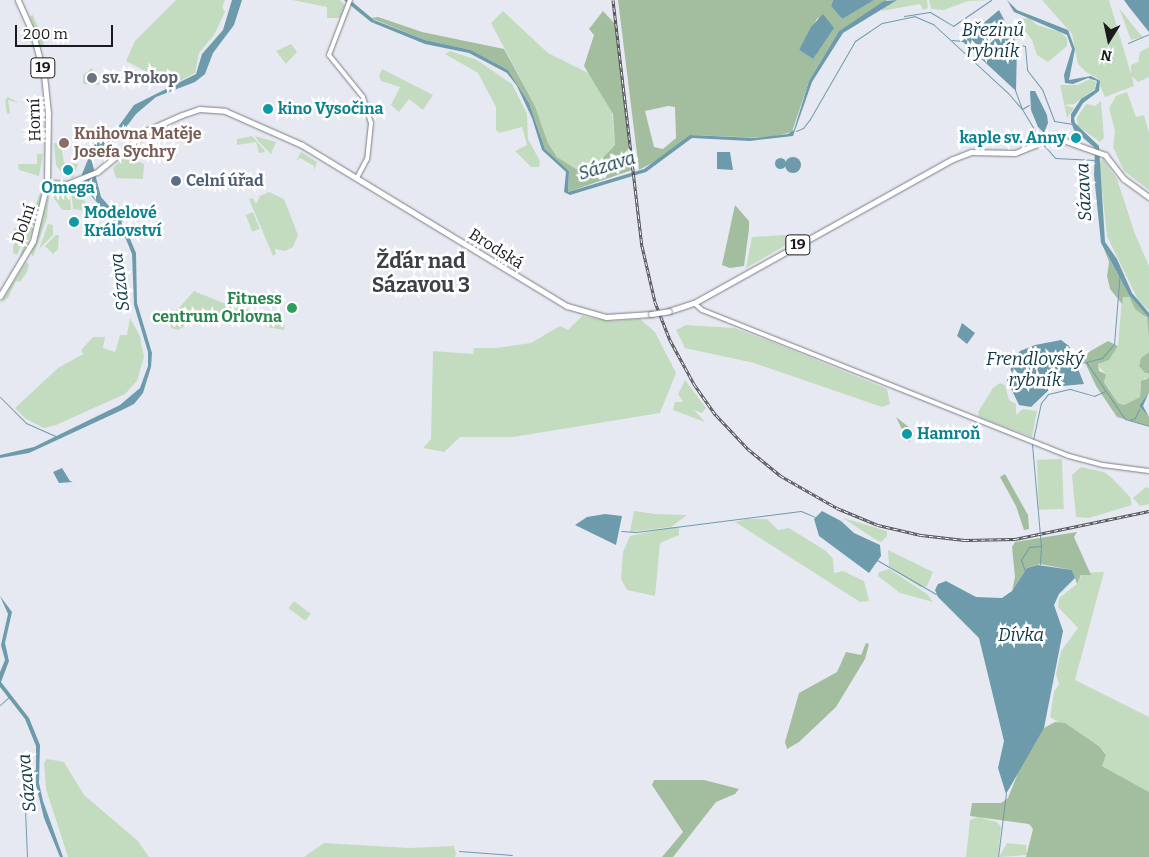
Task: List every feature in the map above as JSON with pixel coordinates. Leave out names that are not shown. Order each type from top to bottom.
[{"type":"main road","name":"Horní","points":[[18,0],[33,34],[44,75],[48,126],[47,183]]},
{"type":"main road","name":"Brodská","points":[[47,183],[67,184],[83,179],[97,172],[148,130],[199,109],[235,114],[302,145],[567,306],[606,317],[651,314],[694,303]]},
{"type":"main road","name":"19","points":[[694,303],[954,159],[978,151],[1015,153],[1041,142],[1063,140],[1108,158],[1124,179],[1149,196]]},
{"type":"main road","name":"Dolní","points":[[0,296],[33,241],[47,183]]},
{"type":"street","points":[[350,0],[329,55],[363,97],[371,123],[367,159],[357,178]]},
{"type":"street","points":[[694,303],[702,310],[1069,456],[1103,465],[1149,471]]},
{"type":"green space","points":[[176,0],[225,0],[222,7],[225,12],[214,35],[199,53],[195,73],[172,85],[126,61],[135,41]]},
{"type":"green space","points":[[292,0],[340,0],[345,5],[340,18],[327,18],[327,7]]},
{"type":"green space","points":[[618,0],[833,0],[831,6],[842,19],[860,5],[874,0],[887,0],[839,31],[809,81],[792,132],[767,138],[690,135],[667,155],[639,170]],"holes":[[[818,17],[821,45],[813,59],[799,50]],[[668,106],[675,107],[676,138],[663,149],[654,147],[645,111]]]},
{"type":"green space","points":[[897,0],[927,0],[928,8],[923,10],[920,4],[882,11],[882,7]]},
{"type":"green space","points":[[929,0],[989,0],[968,1],[944,10],[931,9]]},
{"type":"green space","points":[[1042,0],[1109,0],[1131,74],[1131,65],[1138,62],[1140,52],[1149,47],[1149,77],[1138,82],[1132,76],[1134,86],[1105,97],[1097,78],[1086,72],[1078,64],[1072,34]]},
{"type":"green space","points":[[1119,8],[1139,33],[1143,37],[1131,40]]},
{"type":"green space","points":[[503,11],[548,53],[590,74],[612,111],[615,145],[593,168],[576,169],[557,157],[548,143],[535,106],[491,23]]},
{"type":"green space","points":[[603,11],[616,25],[632,170],[568,192],[569,171],[545,149],[529,103],[508,70],[471,50],[425,40],[371,18],[378,17],[422,32],[504,49],[535,106],[548,143],[557,157],[576,169],[593,168],[615,145],[613,114],[584,66],[594,35],[589,29]]},
{"type":"green space","points":[[33,15],[44,43],[43,45],[40,45],[30,16]]},
{"type":"green space","points":[[1029,18],[1037,25],[1060,32],[1067,38],[1067,46],[1048,62],[1037,55],[1032,40],[1019,23],[1022,19]]},
{"type":"green space","points":[[291,44],[297,52],[286,64],[276,51]]},
{"type":"green space","points":[[450,51],[477,60],[512,84],[527,114],[528,139],[540,161],[539,167],[531,167],[515,151],[527,145],[522,127],[499,133],[496,130],[496,107],[478,73],[445,54]]},
{"type":"green space","points":[[92,68],[94,74],[85,76],[85,82],[100,83],[101,79],[101,83],[99,85],[83,84],[83,75]]},
{"type":"green space","points":[[382,69],[433,95],[423,110],[409,99],[399,112],[391,105],[400,87],[381,81],[379,76]]},
{"type":"green space","points":[[1090,79],[1096,82],[1095,89],[1074,104],[1064,105],[1060,85],[1078,85]]},
{"type":"green space","points":[[1127,92],[1136,117],[1144,115],[1149,133],[1149,190],[1124,171],[1113,147],[1115,131],[1109,108],[1116,96]]},
{"type":"green space","points":[[8,97],[19,103],[8,100],[10,113],[7,114],[5,100]]},
{"type":"green space","points":[[1101,101],[1104,138],[1100,142],[1078,126],[1077,118],[1086,104],[1095,106]]},
{"type":"green space","points":[[1064,105],[1074,108],[1067,118]]},
{"type":"green space","points":[[252,136],[265,152],[259,153],[256,142],[237,145],[237,139]]},
{"type":"green space","points":[[255,136],[276,142],[271,154],[258,141]]},
{"type":"green space","points":[[54,143],[61,144],[64,163],[78,164],[73,178],[62,173],[56,165]]},
{"type":"green space","points":[[301,152],[317,162],[314,171],[314,166],[300,158],[296,161]]},
{"type":"green space","points":[[37,154],[43,154],[39,176],[19,170],[18,164],[37,164]]},
{"type":"green space","points":[[125,156],[144,164],[143,179],[116,178],[113,168]]},
{"type":"green space","points":[[1103,159],[1117,179],[1135,234],[1149,266],[1149,311],[1138,300],[1107,236],[1099,162]]},
{"type":"green space","points":[[77,186],[88,211],[73,209],[71,189]]},
{"type":"green space","points":[[69,189],[71,210],[62,210],[52,195]]},
{"type":"green space","points":[[269,192],[284,199],[298,235],[293,247],[285,251],[275,249],[276,254],[273,256],[249,199],[253,198],[256,204],[260,196]]},
{"type":"green space","points":[[39,195],[42,195],[33,230],[22,257],[20,256]]},
{"type":"green space","points":[[49,196],[47,218],[33,257],[31,252]]},
{"type":"green space","points":[[735,205],[749,221],[749,229],[744,266],[730,268],[722,265]]},
{"type":"green space","points":[[253,212],[260,229],[252,232],[246,215]]},
{"type":"green space","points":[[48,224],[53,225],[53,235],[39,249]]},
{"type":"green space","points":[[14,228],[27,230],[17,255],[13,253]]},
{"type":"green space","points":[[56,235],[59,235],[58,249],[53,254],[45,246]]},
{"type":"green space","points":[[785,235],[788,244],[746,268],[752,237]]},
{"type":"green space","points":[[1104,249],[1129,295],[1149,318],[1149,337],[1147,318],[1135,309],[1129,297],[1123,297],[1122,304],[1110,289],[1107,276],[1109,262]]},
{"type":"green space","points":[[391,261],[408,263],[407,271],[390,269]]},
{"type":"green space","points":[[26,262],[29,264],[27,272],[20,282],[16,281],[8,298],[0,304]]},
{"type":"green space","points":[[116,262],[124,262],[124,289],[116,289]]},
{"type":"green space","points":[[117,290],[125,290],[125,307],[117,307]]},
{"type":"green space","points":[[194,291],[228,305],[247,306],[250,316],[220,317],[190,323],[178,330],[171,328],[169,319]]},
{"type":"green space","points":[[1127,296],[1149,322],[1149,352],[1141,358],[1139,366],[1145,373],[1149,373],[1149,379],[1145,378],[1140,386],[1140,397],[1124,405],[1118,403],[1104,381],[1106,374],[1098,366],[1101,361],[1109,360],[1118,346],[1122,298]]},
{"type":"green space","points":[[582,316],[611,321],[640,319],[655,332],[676,373],[660,413],[513,437],[460,437],[444,452],[423,448],[431,439],[433,351],[473,354],[474,348],[496,348],[531,343],[560,326],[568,330]]},
{"type":"green space","points":[[130,318],[140,336],[144,357],[137,381],[125,394],[56,425],[44,428],[26,419],[15,408],[58,368],[83,354],[81,350],[93,337],[105,337],[103,348],[115,352],[120,335],[127,335]]},
{"type":"green space","points":[[268,319],[285,321],[284,330],[266,327]]},
{"type":"green space","points":[[686,325],[734,328],[772,342],[887,389],[890,404],[882,407],[754,363],[685,348],[676,330]]},
{"type":"green space","points":[[1108,341],[1118,346],[1109,360],[1098,364],[1099,371],[1106,374],[1104,382],[1118,403],[1124,405],[1140,397],[1141,381],[1149,378],[1149,392],[1139,406],[1149,417],[1149,426],[1117,417],[1096,386],[1082,356]]},
{"type":"green space","points":[[1149,352],[1149,373],[1145,373],[1139,366],[1141,358]]},
{"type":"green space","points":[[685,380],[706,408],[702,413],[694,410],[705,422],[673,410],[675,402],[683,402],[678,394]]},
{"type":"green space","points":[[1000,383],[1005,385],[1009,400],[1016,404],[1016,415],[1023,409],[1037,411],[1032,437],[979,417],[978,412],[993,388]]},
{"type":"green space","points":[[896,417],[910,428],[910,442],[907,440]]},
{"type":"green space","points":[[1062,459],[1064,509],[1039,510],[1037,460]]},
{"type":"green space","points":[[1081,467],[1104,472],[1130,497],[1132,505],[1089,518],[1076,517],[1072,475]]},
{"type":"green space","points":[[1005,474],[1028,515],[1029,529],[1024,530],[1016,506],[1000,477]]},
{"type":"green space","points":[[1146,487],[1149,488],[1149,504],[1140,506],[1133,498]]},
{"type":"green space","points":[[634,511],[687,515],[671,527],[630,532]]},
{"type":"green space","points":[[843,518],[887,531],[887,536],[881,542],[876,540]]},
{"type":"green space","points":[[746,519],[767,519],[778,530],[789,528],[826,551],[833,559],[834,573],[843,571],[864,581],[869,601],[860,602],[735,522]]},
{"type":"green space","points":[[671,527],[679,528],[679,535],[660,543],[655,596],[627,590],[621,579],[623,552],[630,536]]},
{"type":"green space","points":[[1077,532],[1074,537],[1091,575],[1081,575],[1077,584],[1072,570],[1040,564],[1027,568],[1012,591],[1015,577],[1012,547],[1015,542]]},
{"type":"green space","points":[[888,550],[933,572],[927,586],[920,587],[889,566]]},
{"type":"green space","points":[[889,569],[927,594],[933,602],[900,593],[878,576],[879,572]]},
{"type":"green space","points":[[1104,572],[1075,680],[1149,717],[1149,792],[1102,766],[1105,752],[1100,747],[1050,717],[1054,692],[1059,684],[1056,674],[1061,651],[1078,628],[1058,607],[1059,598],[1077,584],[1083,573]]},
{"type":"green space","points":[[294,601],[311,614],[305,621],[289,608]]},
{"type":"green space","points":[[866,643],[869,644],[865,659],[836,707],[799,742],[787,749],[785,742],[799,693],[837,672],[846,652],[861,655]]},
{"type":"green space","points":[[1055,722],[1065,723],[1100,747],[1106,755],[1102,766],[1149,792],[1149,857],[1026,857],[1033,829],[1029,824],[970,816],[972,803],[1001,803],[1008,798],[1022,763],[1044,728]]},
{"type":"green space","points":[[47,759],[64,762],[84,795],[138,841],[149,857],[68,857],[46,789],[44,762]]},
{"type":"green space","points":[[654,780],[704,780],[739,789],[735,794],[716,802],[673,857],[662,857],[683,832],[652,785]]},
{"type":"green space","points":[[978,817],[997,822],[1001,827],[998,857],[966,857],[970,820]]},
{"type":"green space","points":[[324,843],[409,848],[454,846],[456,854],[455,857],[304,857]]},
{"type":"green space","points":[[1007,843],[1026,845],[1027,855],[999,857]]},
{"type":"water","points":[[232,0],[242,0],[234,25],[213,53],[205,74],[195,82],[156,97],[136,114],[118,138],[96,153],[92,162],[101,197],[123,222],[136,253],[137,303],[152,353],[151,367],[143,393],[134,404],[29,453],[0,458],[0,455],[34,447],[120,405],[140,388],[148,366],[148,352],[134,305],[132,254],[123,232],[86,190],[82,174],[94,145],[113,134],[134,105],[196,74],[202,54],[223,30]]},
{"type":"water","points":[[344,0],[350,0],[374,20],[425,40],[471,50],[508,70],[529,103],[545,149],[569,171],[568,192],[644,169],[690,135],[756,138],[788,134],[794,130],[809,81],[839,31],[884,1],[897,0],[843,33],[812,82],[793,136],[750,141],[692,138],[646,172],[570,195],[564,192],[566,172],[542,150],[532,118],[517,86],[507,73],[469,53],[425,44],[371,22]]},
{"type":"water","points":[[833,0],[874,0],[842,19],[831,6]]},
{"type":"water","points":[[1007,0],[1017,10],[1068,30],[1075,49],[1069,80],[1091,76],[1100,81],[1099,91],[1083,103],[1074,118],[1075,123],[1099,146],[1105,242],[1117,259],[1132,293],[1149,313],[1149,318],[1129,295],[1101,243],[1094,175],[1095,148],[1074,130],[1071,122],[1071,114],[1081,99],[1095,90],[1097,81],[1088,78],[1073,84],[1065,83],[1064,75],[1072,49],[1067,35],[1014,12]]},
{"type":"water","points":[[1124,0],[1149,0],[1149,32],[1129,7]]},
{"type":"water","name":"Březinů rybník","points":[[999,10],[1017,44],[1016,91],[962,41]]},
{"type":"water","points":[[823,14],[834,28],[813,59],[799,50],[811,27]]},
{"type":"water","points":[[1030,91],[1035,91],[1047,115],[1048,123],[1044,133],[1038,127],[1031,110]]},
{"type":"water","points":[[717,152],[730,152],[733,170],[717,169]]},
{"type":"water","points":[[793,157],[801,165],[793,173],[785,165]]},
{"type":"water","points":[[778,158],[782,158],[785,163],[784,167],[778,168],[775,165],[775,161]]},
{"type":"water","points":[[962,323],[975,333],[967,344],[957,336]]},
{"type":"water","name":"Frendlovský rybník","points":[[1061,340],[1069,346],[1084,384],[1052,387],[1031,407],[1019,405],[1007,380],[1014,359],[1020,351],[1035,345]]},
{"type":"water","points":[[1149,392],[1143,406],[1149,417],[1139,406]]},
{"type":"water","points":[[62,468],[70,481],[73,482],[59,483],[53,472]]},
{"type":"water","points":[[822,511],[841,521],[854,533],[880,545],[881,556],[869,573],[819,536],[814,519]]},
{"type":"water","points":[[605,514],[622,516],[616,545],[575,525],[587,517]]},
{"type":"water","name":"Dívka","points":[[1038,565],[1072,570],[1075,578],[1059,594],[1054,605],[1063,631],[1044,728],[1006,794],[998,768],[1004,741],[979,638],[938,597],[935,590],[938,584],[946,581],[976,597],[1002,598],[1012,591],[1027,568]]},
{"type":"water","points":[[0,596],[12,612],[5,643],[9,661],[1,682],[29,718],[40,745],[39,783],[43,801],[63,857],[60,857],[44,818],[36,785],[36,746],[25,719],[0,687],[0,672],[5,660],[1,645],[8,614]]},
{"type":"waterway","points":[[904,16],[930,12],[953,26],[991,0]]},
{"type":"waterway","points":[[796,131],[803,128],[810,119],[855,41],[882,23],[914,16],[933,24],[1008,93],[1022,109],[1041,141]]},
{"type":"waterway","points":[[1128,43],[1149,34]]},
{"type":"waterway","points":[[952,40],[963,41]]},
{"type":"waterway","points":[[1017,44],[1025,46],[1027,70],[1042,89],[1054,121],[1073,124]]},
{"type":"waterway","points":[[1015,90],[1022,109],[1029,105]]},
{"type":"waterway","name":"Sázava","points":[[1043,144],[1055,158],[1095,160]]},
{"type":"waterway","points":[[1120,270],[1114,344],[1102,358],[1086,362],[1125,419],[1149,426]]},
{"type":"waterway","points":[[1075,364],[1086,362]]},
{"type":"waterway","points":[[1033,440],[1041,403],[1048,394],[1070,389],[1094,396],[1105,391]]},
{"type":"waterway","points":[[0,397],[26,423],[55,436]]},
{"type":"waterway","points":[[1130,420],[1135,418],[1139,409]]},
{"type":"waterway","points":[[1032,444],[1041,546],[1040,564]]},
{"type":"waterway","points":[[621,531],[636,532],[801,511],[815,517]]},
{"type":"waterway","points":[[1025,571],[1021,560],[1029,547],[1041,546]]},
{"type":"waterway","points":[[877,560],[936,594]]},
{"type":"waterway","points":[[0,705],[9,697]]},
{"type":"waterway","name":"Sázava","points":[[27,857],[24,784],[28,775],[37,769]]},
{"type":"waterway","points":[[998,857],[1006,793]]},
{"type":"waterway","points":[[459,851],[512,855]]},
{"type":"railway","points":[[613,0],[642,246],[655,302],[670,340],[694,384],[716,415],[748,449],[781,476],[837,508],[878,525],[921,535],[965,540],[1015,539],[1149,511]]},
{"type":"place","name":"sv. Prokop","points":[[92,78]]},
{"type":"place","name":"kino Vysočina","points":[[268,109]]},
{"type":"place","name":"kaple sv. Anny","points":[[1076,138]]},
{"type":"place","name":"Knihovna Matěje Josefa Sychry","points":[[64,143]]},
{"type":"place","name":"Omega","points":[[68,170]]},
{"type":"place","name":"Celní úřad","points":[[176,181]]},
{"type":"place","name":"Modelové Království","points":[[74,222]]},
{"type":"place","name":"Fitness centrum Orlovna","points":[[292,308]]},
{"type":"place","name":"Hamroň","points":[[907,434]]},
{"type":"district","name":"Žďár nad Sázavou 3","points":[[421,273]]}]
